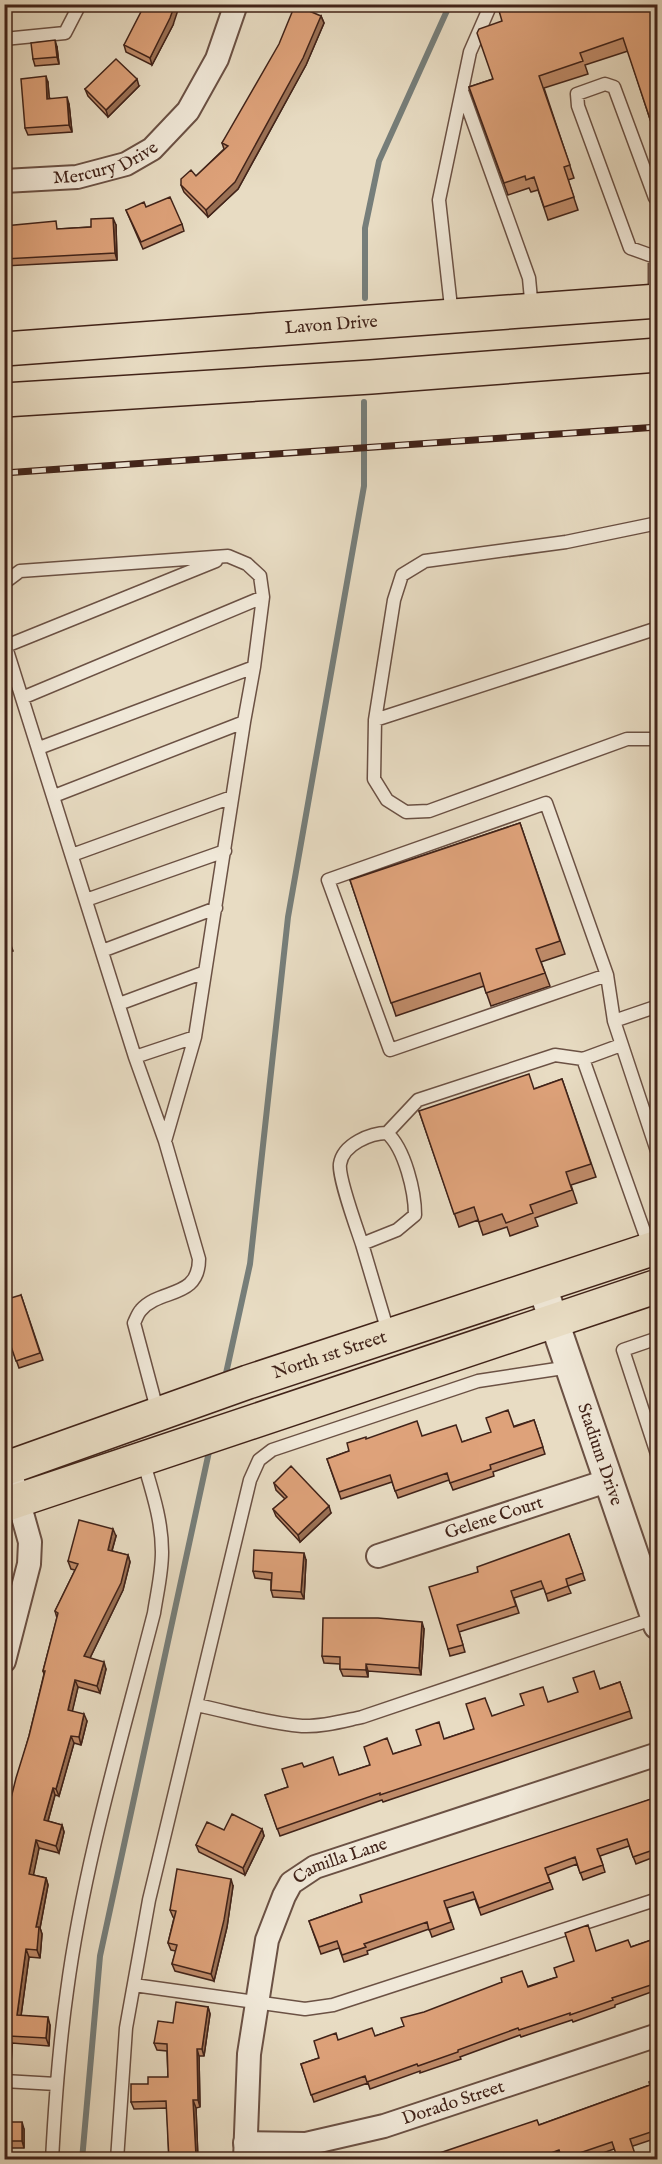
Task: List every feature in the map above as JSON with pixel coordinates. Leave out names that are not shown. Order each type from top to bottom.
[{"type":"main road","name":"Lavon Drive","points":[[4,349],[656,302]]},
{"type":"main road","points":[[4,400],[371,377],[657,355]]},
{"type":"main road","name":"North 1st Street","points":[[6,1464],[654,1248]]},
{"type":"main road","points":[[12,1503],[657,1286]]},
{"type":"main road","points":[[246,1424],[378,1355],[387,1346],[389,1336]]},
{"type":"street","name":"Mercury Drive","points":[[4,181],[76,177],[126,164],[152,149],[188,111],[217,59],[236,4]]},
{"type":"street","name":"Stadium Drive","points":[[542,1286],[656,1621]]},
{"type":"street","points":[[4,1661],[29,1564],[30,1542],[12,1503],[6,1464]]},
{"type":"street","name":"Gelene Court","points":[[378,1556],[609,1480]]},
{"type":"street","name":"Camilla Lane","points":[[245,2151],[249,2054],[267,1940],[291,1883],[315,1867],[657,1754]]},
{"type":"street","name":"Dorado Street","points":[[245,2151],[306,2144],[384,2126],[657,2035]]},
{"type":"lane","points":[[4,39],[65,33],[80,4]]},
{"type":"lane","points":[[452,316],[439,200],[470,52],[491,4]]},
{"type":"lane","points":[[656,302],[657,255],[630,248],[578,106],[577,94],[605,84],[614,87],[657,199]]},
{"type":"lane","points":[[462,91],[529,278],[532,311]]},
{"type":"lane","points":[[657,523],[566,542],[426,561],[402,575],[394,600],[375,720],[375,779],[387,800],[406,812],[429,811],[627,739],[657,739]]},
{"type":"lane","points":[[4,583],[20,571],[228,556],[247,564],[260,576],[263,597],[254,667],[195,1037],[165,1141]]},
{"type":"lane","points":[[167,1411],[134,1323],[141,1310],[191,1284],[199,1271],[199,1259],[165,1141],[135,1057],[5,644],[228,556]]},
{"type":"lane","points":[[22,698],[263,597]]},
{"type":"lane","points":[[375,720],[657,628]]},
{"type":"lane","points":[[39,748],[254,667]]},
{"type":"lane","points":[[54,796],[244,722]]},
{"type":"lane","points":[[72,855],[232,797]]},
{"type":"lane","points":[[607,975],[390,1050],[328,880],[546,803],[607,975],[614,1021],[657,1154]]},
{"type":"lane","points":[[86,900],[225,851]]},
{"type":"lane","points":[[102,951],[216,908]]},
{"type":"lane","points":[[119,1004],[205,972]]},
{"type":"lane","points":[[614,1021],[657,1006]]},
{"type":"lane","points":[[135,1057],[195,1037]]},
{"type":"lane","points":[[387,1133],[418,1100],[555,1055],[583,1059],[621,1045]]},
{"type":"lane","points":[[583,1059],[654,1248]]},
{"type":"lane","points":[[362,1244],[397,1230],[415,1215],[415,1196],[395,1140],[387,1133],[376,1133],[346,1150],[340,1163],[344,1183],[389,1336]]},
{"type":"lane","points":[[657,1338],[622,1350],[655,1439],[657,1457]]},
{"type":"lane","points":[[117,2160],[126,2028],[149,1900],[250,1480],[259,1460],[272,1450],[478,1381],[570,1368]]},
{"type":"lane","points":[[52,2160],[56,2084],[67,1990],[79,1921],[93,1855],[154,1613],[160,1577],[162,1552],[160,1522],[143,1459]]},
{"type":"lane","points":[[196,1705],[271,1722],[304,1726],[334,1723],[362,1717],[656,1621]]},
{"type":"lane","points":[[134,1985],[305,2009],[333,2005],[657,1899]]},
{"type":"lane","points":[[4,2081],[56,2084]]},
{"type":"building","points":[[145,4],[175,4],[150,58],[124,45]]},
{"type":"building","points":[[497,4],[657,4],[657,137],[623,38],[580,53],[583,61],[539,76],[570,165],[564,167],[574,197],[544,207],[534,177],[526,180],[525,176],[504,183],[469,87],[493,79],[477,33],[479,29],[502,21]]},
{"type":"building","points":[[295,5],[321,16],[303,58],[235,182],[206,210],[181,185],[181,179],[191,170],[196,176],[228,146],[222,143],[279,44]]},
{"type":"building","points":[[55,40],[57,57],[33,59],[31,43]]},
{"type":"building","points":[[116,59],[137,79],[106,110],[85,89]]},
{"type":"building","points":[[46,76],[47,99],[67,97],[69,125],[25,128],[21,79]]},
{"type":"building","points":[[170,197],[182,224],[141,242],[126,210],[144,202],[146,207]]},
{"type":"building","points":[[113,218],[115,253],[4,259],[4,226],[56,221],[57,229],[91,227],[91,219]]},
{"type":"building","points":[[520,823],[560,941],[536,949],[545,973],[486,993],[480,973],[391,1003],[350,880]]},
{"type":"building","points":[[4,927],[9,940],[4,942]]},
{"type":"building","points":[[529,1074],[534,1089],[562,1079],[591,1164],[566,1172],[572,1190],[530,1205],[533,1213],[506,1223],[502,1214],[479,1222],[474,1207],[454,1214],[419,1111]]},
{"type":"building","points":[[21,1295],[40,1353],[16,1361],[4,1326],[4,1300]]},
{"type":"building","points":[[508,1410],[514,1427],[534,1420],[543,1447],[490,1465],[491,1469],[450,1483],[447,1473],[395,1491],[390,1475],[339,1492],[327,1459],[349,1451],[347,1443],[366,1437],[366,1439],[417,1421],[422,1436],[456,1425],[462,1442],[491,1432],[486,1418]]},
{"type":"building","points":[[291,1466],[329,1506],[298,1535],[273,1509],[287,1497],[274,1483]]},
{"type":"building","points":[[79,1520],[113,1529],[108,1550],[128,1555],[121,1583],[84,1656],[104,1662],[97,1686],[75,1680],[68,1710],[84,1714],[79,1737],[71,1736],[56,1789],[53,1788],[44,1820],[62,1825],[56,1846],[36,1840],[29,1874],[46,1878],[36,1927],[39,1927],[37,1950],[26,1949],[17,2015],[48,2017],[46,2038],[9,2036],[8,2058],[4,2058],[4,1826],[45,1671],[43,1671],[58,1613],[55,1611],[78,1564],[68,1561]]},
{"type":"building","points":[[569,1534],[583,1573],[566,1579],[568,1586],[546,1594],[541,1581],[511,1591],[516,1606],[457,1625],[463,1645],[448,1649],[429,1587],[478,1572],[477,1567]]},
{"type":"building","points":[[254,1550],[304,1553],[301,1592],[271,1590],[272,1573],[253,1571]]},
{"type":"building","points":[[323,1618],[378,1618],[422,1622],[419,1668],[366,1664],[366,1670],[340,1669],[340,1657],[322,1656]]},
{"type":"building","points":[[594,1671],[600,1689],[620,1682],[630,1711],[277,1829],[265,1795],[288,1787],[282,1769],[302,1763],[304,1767],[333,1757],[339,1775],[370,1765],[364,1747],[387,1738],[393,1754],[421,1745],[416,1730],[439,1722],[444,1739],[474,1729],[466,1704],[485,1698],[492,1716],[524,1705],[520,1694],[543,1687],[548,1702],[578,1692],[573,1678]]},
{"type":"building","points":[[657,1797],[657,1830],[651,1833],[656,1849],[633,1857],[627,1839],[597,1849],[603,1865],[580,1873],[575,1857],[545,1868],[550,1882],[479,1908],[473,1892],[444,1901],[451,1922],[429,1930],[427,1922],[364,1944],[366,1947],[342,1955],[337,1941],[319,1947],[309,1921],[362,1902],[360,1895]]},
{"type":"building","points":[[232,1814],[262,1829],[243,1868],[196,1845],[207,1822],[224,1830]]},
{"type":"building","points":[[177,1869],[231,1879],[211,1974],[172,1964],[177,1945],[168,1943],[176,1911],[170,1910]]},
{"type":"building","points":[[588,1925],[596,1951],[628,1940],[631,1947],[657,1938],[657,1983],[570,2015],[570,2013],[519,2030],[518,2028],[418,2066],[417,2064],[367,2082],[365,2076],[311,2095],[301,2064],[319,2058],[314,2041],[336,2033],[338,2040],[372,2028],[375,2036],[404,2026],[401,2018],[424,2012],[502,1982],[501,1978],[522,1971],[528,1987],[557,1977],[554,1968],[574,1961],[565,1933]]},
{"type":"building","points":[[176,2002],[208,2007],[202,2049],[197,2049],[198,2100],[193,2100],[196,2156],[192,2156],[192,2160],[169,2160],[166,2101],[131,2102],[131,2084],[148,2084],[148,2077],[168,2077],[167,2044],[154,2043],[158,2021],[173,2023]]},
{"type":"building","points":[[657,2079],[657,2130],[630,2139],[637,2160],[618,2160],[612,2142],[562,2159],[559,2150],[532,2160],[419,2160],[537,2120],[539,2125],[650,2085],[649,2082]]},
{"type":"building","points":[[4,2122],[22,2122],[22,2141],[4,2141]]},
{"type":"waterway","points":[[365,298],[365,228],[379,161],[450,4]]},
{"type":"waterway","points":[[225,1378],[250,1264],[288,917],[364,486],[364,402]]},
{"type":"waterway","points":[[82,2160],[100,1956],[210,1447]]},
{"type":"railway","points":[[4,473],[658,427]]}]
